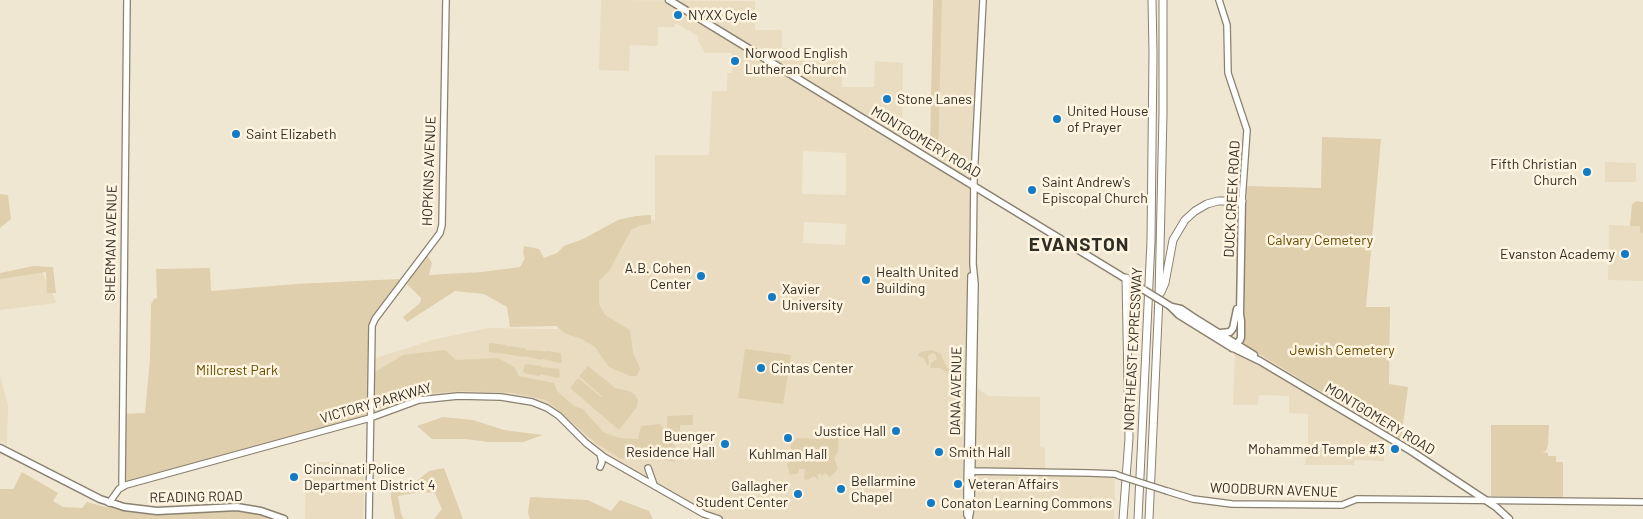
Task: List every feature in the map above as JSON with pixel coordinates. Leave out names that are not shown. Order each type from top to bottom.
[{"type":"highway","name":"NORTHEAST EXPRESSWAY","points":[[1138,519],[1151,241],[1154,52],[1152,0]]},
{"type":"highway","name":"NORTHEAST EXPRESSWAY","points":[[1149,519],[1160,297],[1163,0]]},
{"type":"highway","points":[[1160,297],[1165,282],[1172,243],[1185,220],[1207,204],[1218,201],[1242,201]]},
{"type":"highway","points":[[1123,519],[1129,438],[1126,278]]},
{"type":"main road","name":"MONTGOMERY ROAD","points":[[669,0],[1170,306],[1181,310],[1220,333],[1232,345]]},
{"type":"main road","name":"DUCK CREEK ROAD","points":[[1232,345],[1240,314],[1242,201]]},
{"type":"main road","points":[[1220,333],[1228,333],[1233,328],[1240,298]]},
{"type":"main road","name":"MONTGOMERY ROAD","points":[[1170,306],[1179,315],[1384,435],[1496,506],[1509,519]]},
{"type":"main road","name":"READING ROAD","points":[[0,448],[58,479],[109,503],[140,510],[157,511],[237,507],[261,511],[284,519]]},
{"type":"street","name":"SHERMAN AVENUE","points":[[122,487],[127,0]]},
{"type":"street","name":"HOPKINS AVENUE","points":[[369,519],[371,330],[373,322],[440,233],[442,225],[446,0]]},
{"type":"street","name":"DANA AVENUE","points":[[969,519],[971,515],[970,285],[973,264],[974,185],[983,0]]},
{"type":"street","name":"DUCK CREEK ROAD","points":[[1219,0],[1227,25],[1228,73],[1247,130],[1242,201]]},
{"type":"street","name":"VICTORY PARKWAY","points":[[122,487],[370,418],[419,400],[437,397],[501,397],[528,401],[553,411],[600,454],[704,514],[719,519]]},
{"type":"street","points":[[370,402],[375,409],[384,412]]},
{"type":"street","points":[[600,454],[602,462],[600,467]]},
{"type":"street","points":[[648,468],[654,485]]},
{"type":"street","name":"WOODBURN AVENUE","points":[[970,470],[1115,474],[1194,499],[1232,504],[1342,505],[1357,499],[1643,502]]},
{"type":"street","points":[[109,503],[122,487]]},
{"type":"shaded area","name":"Xavier University","points":[[601,0],[755,1],[755,30],[782,30],[782,48],[809,50],[810,56],[842,57],[842,87],[874,87],[875,61],[903,63],[902,132],[899,140],[935,161],[942,0],[978,0],[978,7],[982,7],[974,179],[975,387],[989,396],[1040,397],[1040,447],[1045,448],[1045,472],[1115,474],[1114,519],[719,519],[613,463],[547,408],[501,397],[437,397],[370,418],[370,360],[432,340],[488,328],[558,329],[602,234],[640,221],[655,220],[655,155],[709,155],[712,91],[727,91],[727,73],[732,73],[732,53],[705,53],[698,40],[698,36],[675,23],[675,27],[658,27],[658,46],[630,45],[629,71],[599,70]],"holes":[[[803,151],[846,153],[846,195],[802,194]],[[804,222],[846,224],[845,245],[803,243]]]},
{"type":"shaded area","points":[[1605,162],[1636,163],[1636,182],[1605,182]]},
{"type":"shaded area","name":"Evanston Academy","points":[[1630,220],[1643,220],[1643,281],[1608,280],[1609,225],[1630,226]]},
{"type":"shaded area","points":[[40,268],[57,303],[0,310],[0,274]]},
{"type":"shaded area","points":[[1235,349],[1384,435],[1384,461],[1355,460],[1354,465],[1305,465],[1308,442],[1308,414],[1289,413],[1289,396],[1259,395],[1258,405],[1233,405]]},
{"type":"shaded area","points":[[0,375],[8,405],[7,445],[0,441]]},
{"type":"shaded area","points":[[306,462],[339,462],[364,469],[363,519],[305,519]]},
{"type":"green space","points":[[933,0],[942,0],[938,157],[932,153],[933,148],[930,147]]},
{"type":"green space","points":[[1322,137],[1381,139],[1366,307],[1390,307],[1389,384],[1408,387],[1401,440],[1244,345],[1247,186],[1321,188]]},
{"type":"green space","points":[[0,194],[8,195],[11,219],[0,228]]},
{"type":"green space","points":[[1637,201],[1643,202],[1643,234],[1640,232],[1640,226],[1630,226],[1632,204]]},
{"type":"green space","points":[[651,215],[651,224],[641,225],[631,230],[609,271],[599,281],[599,304],[605,315],[630,330],[633,353],[640,368],[637,376],[630,376],[609,367],[595,347],[582,339],[566,334],[556,326],[510,327],[507,307],[484,294],[455,291],[407,322],[403,317],[420,303],[421,298],[407,284],[427,254],[432,263],[429,275],[482,272],[520,267],[525,258],[523,253],[524,246],[539,249],[544,258],[557,253],[564,246],[583,239],[618,220]]},
{"type":"green space","points":[[33,266],[53,267],[56,293],[47,293],[46,272],[0,279],[0,273]]},
{"type":"green space","name":"Millcrest Park","points":[[210,268],[211,291],[296,284],[398,279],[404,281],[375,319],[370,418],[122,487],[122,414],[145,413],[150,359],[151,304],[157,298],[156,269]]},
{"type":"green space","points":[[489,344],[506,345],[507,347],[525,348],[526,350],[561,353],[562,361],[560,363],[525,356],[489,352]]},
{"type":"green space","points":[[745,349],[791,355],[783,404],[738,398]]},
{"type":"green space","points":[[445,350],[456,360],[498,358],[514,367],[519,376],[554,383],[557,391],[574,406],[583,409],[603,432],[619,438],[638,439],[641,426],[660,424],[675,447],[675,462],[648,456],[621,459],[596,443],[546,400],[513,393],[462,391],[424,394],[398,399],[381,408],[374,402],[375,372],[403,355]]},
{"type":"green space","points":[[932,350],[941,354],[946,367],[951,371],[950,374],[940,368],[930,368],[931,363],[937,359],[935,354],[932,353],[928,356],[928,367],[924,358],[918,356],[921,352]]},
{"type":"green space","points":[[525,364],[559,369],[560,377],[524,373]]},
{"type":"green space","points":[[588,366],[615,388],[629,391],[638,400],[637,407],[619,430],[570,388],[578,378],[603,397],[579,376]]},
{"type":"green space","points":[[693,415],[693,425],[680,425],[680,434],[667,434],[667,416]]},
{"type":"green space","points":[[443,417],[473,420],[504,430],[543,435],[523,442],[432,439],[417,426]]},
{"type":"green space","points":[[1491,425],[1549,425],[1548,445],[1546,451],[1542,452],[1548,453],[1548,456],[1556,456],[1556,462],[1563,462],[1563,497],[1491,496]]},
{"type":"green space","points":[[822,429],[839,429],[838,452],[834,458],[838,469],[830,477],[825,473],[822,476],[821,473],[818,475],[818,480],[814,476],[807,480],[804,479],[805,469],[799,469],[799,473],[790,475],[787,464],[791,460],[791,445],[797,438],[822,439]]},
{"type":"green space","points":[[444,468],[463,519],[434,519],[442,509],[435,493],[421,492],[398,496],[401,514],[404,519],[395,519],[391,498],[391,484],[414,483],[429,471]]},
{"type":"green space","points":[[22,472],[58,493],[53,501],[63,507],[82,508],[87,502],[109,508],[109,503],[139,510],[237,507],[283,519],[0,519],[0,489],[13,489]]},
{"type":"green space","points":[[530,497],[588,500],[611,511],[620,500],[649,511],[653,519],[530,519],[528,513]]},
{"type":"place","name":"NYXX Cycle","points":[[678,15]]},
{"type":"place","name":"Norwood English Lutheran Church","points":[[735,61]]},
{"type":"place","name":"Stone Lanes","points":[[887,99]]},
{"type":"place","name":"United House of Prayer","points":[[1057,119]]},
{"type":"place","name":"Saint Elizabeth","points":[[236,134]]},
{"type":"place","name":"Fifth Christian Church","points":[[1587,172]]},
{"type":"place","name":"Saint Andrew's Episcopal Church","points":[[1032,190]]},
{"type":"place","name":"Evanston Academy","points":[[1625,254]]},
{"type":"place","name":"A.B. Cohen Center","points":[[701,276]]},
{"type":"place","name":"Health United Building","points":[[866,280]]},
{"type":"place","name":"Xavier University","points":[[772,297]]},
{"type":"place","name":"Cintas Center","points":[[761,368]]},
{"type":"place","name":"Justice Hall","points":[[896,431]]},
{"type":"place","name":"Kuhlman Hall","points":[[788,438]]},
{"type":"place","name":"Buenger Residence Hall","points":[[725,444]]},
{"type":"place","name":"Mohammed Temple #3","points":[[1395,449]]},
{"type":"place","name":"Smith Hall","points":[[939,452]]},
{"type":"place","name":"Cincinnati Police Department District 4","points":[[294,477]]},
{"type":"place","name":"Veteran Affairs","points":[[958,484]]},
{"type":"place","name":"Bellarmine Chapel","points":[[841,489]]},
{"type":"place","name":"Gallagher Student Center","points":[[798,494]]},
{"type":"place","name":"Conaton Learning Commons","points":[[931,503]]},
{"type":"district","name":"EVANSTON","points":[[1079,245]]},
{"type":"park label","name":"Calvary Cemetery","points":[[1320,240]]},
{"type":"park label","name":"Jewish Cemetery","points":[[1342,350]]}]
